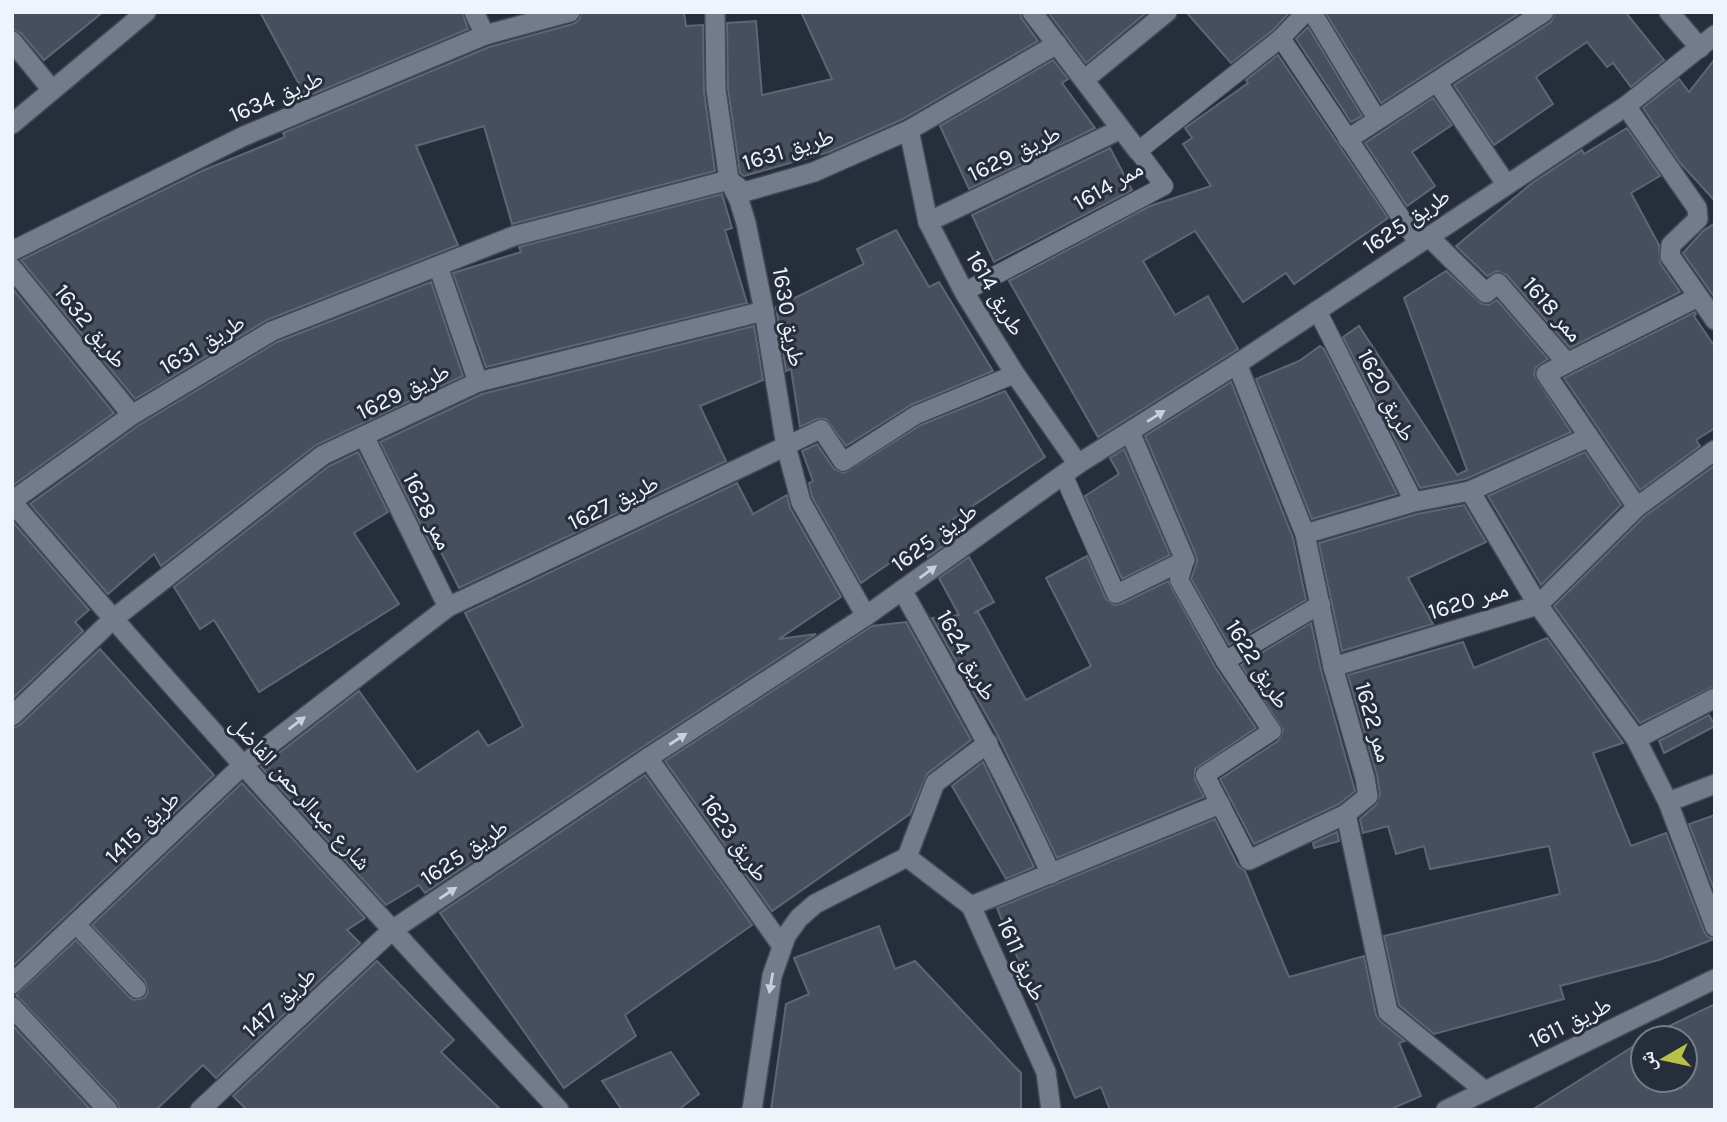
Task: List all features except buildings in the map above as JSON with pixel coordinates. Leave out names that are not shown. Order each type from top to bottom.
[{"type":"street","points":[[12,124],[146,12]]},
{"type":"street","points":[[474,12],[485,35]]},
{"type":"street","name":"طريق 1634","points":[[12,251],[244,136],[485,35],[570,12]]},
{"type":"street","name":"طريق 1630","points":[[715,12],[716,90],[729,180],[747,223],[786,446],[800,502],[866,616]]},
{"type":"street","points":[[1032,12],[1138,151]]},
{"type":"street","points":[[1084,80],[1167,12]]},
{"type":"street","points":[[1348,139],[1544,12]]},
{"type":"street","points":[[1670,12],[1708,41]]},
{"type":"street","points":[[12,41],[52,90]]},
{"type":"street","name":"طريق 1625","points":[[391,931],[648,758],[866,616],[1071,469],[1237,364],[1626,106],[1708,41]]},
{"type":"street","name":"طريق 1631","points":[[12,502],[132,415],[272,331],[514,236],[729,180],[744,192],[814,172],[909,130],[1057,44]]},
{"type":"street","points":[[1437,82],[1506,184]]},
{"type":"street","points":[[1626,106],[1697,208],[1698,219],[1669,250],[1670,256],[1714,316]]},
{"type":"street","name":"طريق 1629","points":[[928,222],[1121,129]]},
{"type":"street","name":"طريق 1614","points":[[909,130],[928,222],[964,292],[1071,469]]},
{"type":"street","name":"ممر 1618","points":[[1423,239],[1486,293],[1498,283],[1567,363],[1546,374],[1637,507]]},
{"type":"street","points":[[438,266],[478,382]]},
{"type":"street","name":"طريق 1632","points":[[12,268],[132,415]]},
{"type":"street","points":[[1567,363],[1699,297]]},
{"type":"street","name":"طريق 1629","points":[[12,716],[113,619],[323,455],[478,382],[764,311]]},
{"type":"street","name":"ممر 1622","points":[[1237,364],[1306,534],[1333,667],[1368,796],[1346,814]]},
{"type":"street","points":[[1129,432],[1185,560]]},
{"type":"street","name":"ممر 1628","points":[[364,436],[448,607]]},
{"type":"street","points":[[1306,534],[1414,502],[1470,491],[1589,437]]},
{"type":"street","name":"طريق 1627","points":[[243,765],[448,607],[786,446]]},
{"type":"street","points":[[1470,491],[1538,605],[1637,507],[1715,450]]},
{"type":"street","name":"شارع عبدالرحمن الفاضل","points":[[12,502],[391,931],[559,1110]]},
{"type":"street","name":"طريق 1624","points":[[902,590],[988,743],[1051,874]]},
{"type":"street","name":"ممر 1620","points":[[1333,667],[1538,605],[1636,739]]},
{"type":"street","points":[[1715,698],[1636,739],[1668,802],[1715,928]]},
{"type":"street","points":[[752,1110],[772,976],[786,936],[799,918],[815,904],[907,857],[935,783],[988,743]]},
{"type":"street","name":"طريق 1623","points":[[648,758],[782,946]]},
{"type":"street","name":"طريق 1415","points":[[12,985],[243,765]]},
{"type":"street","points":[[1668,802],[1715,784]]},
{"type":"street","points":[[971,906],[1220,804]]},
{"type":"street","points":[[1346,814],[1388,1012],[1485,1091]]},
{"type":"street","name":"طريق 1622","points":[[1249,860],[1346,814]]},
{"type":"street","name":"طريق 1611","points":[[907,857],[971,906],[1046,1072],[1051,1110]]},
{"type":"street","name":"طريق 1417","points":[[200,1110],[391,931]]},
{"type":"street","name":"طريق 1611","points":[[1446,1110],[1715,979]]},
{"type":"street","points":[[12,1007],[108,1110]]},
{"type":"lane","name":"ممر 1614","points":[[964,292],[1164,186],[1138,151],[1281,38],[1306,12]]},
{"type":"lane","points":[[1312,12],[1377,119]]},
{"type":"lane","points":[[1281,38],[1348,139],[1423,239]]},
{"type":"lane","name":"طريق 1620","points":[[1317,310],[1414,502]]},
{"type":"lane","name":"طريق 1627","points":[[786,446],[821,429],[843,462],[916,415],[1015,374]]},
{"type":"lane","points":[[1071,469],[1116,594],[1185,560]]},
{"type":"lane","name":"طريق 1622","points":[[1185,560],[1179,580],[1225,660],[1272,731],[1205,775],[1249,860]]},
{"type":"lane","points":[[1225,660],[1321,604]]},
{"type":"lane","points":[[76,924],[137,989]]}]
